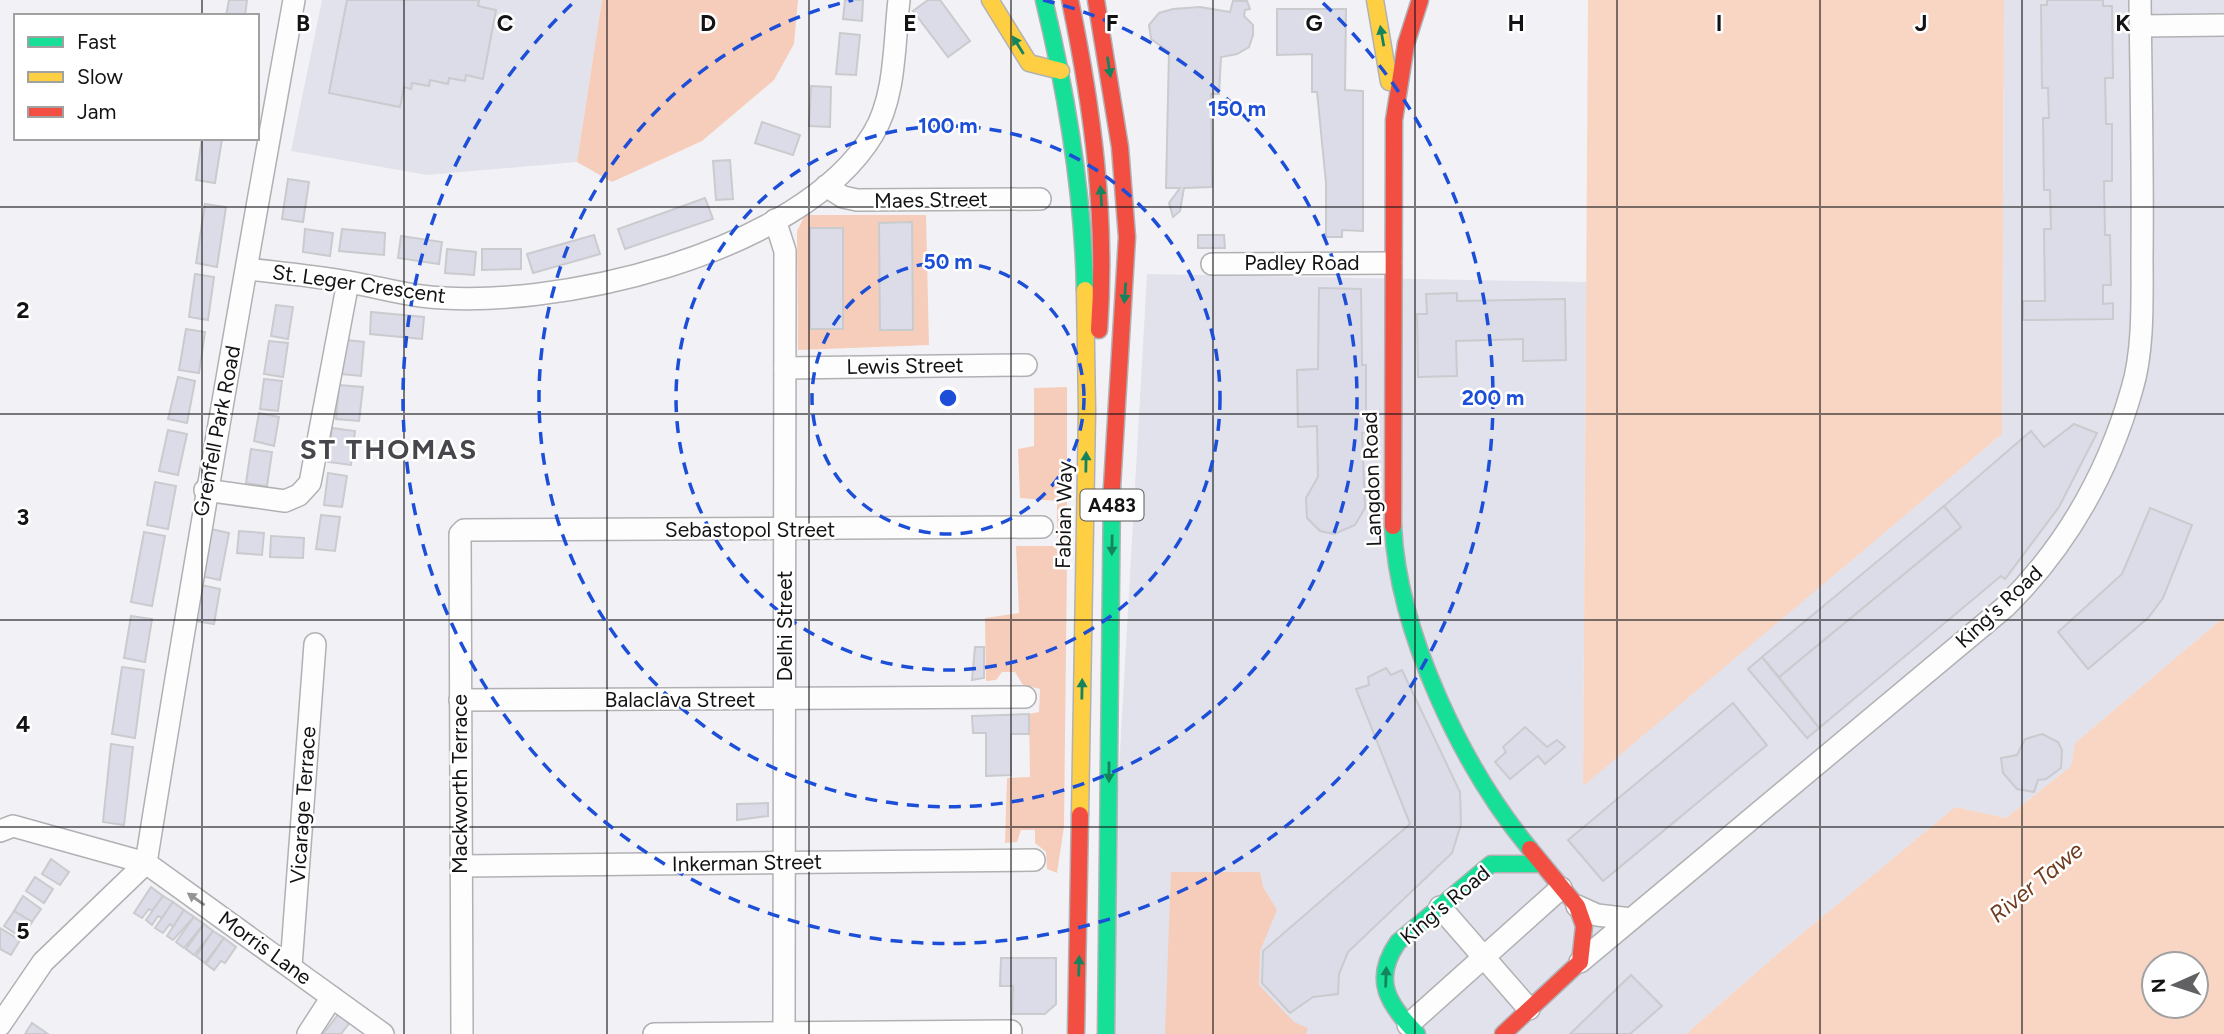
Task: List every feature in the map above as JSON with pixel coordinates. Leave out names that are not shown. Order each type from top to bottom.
[{"type":"main road","points":[[990,0],[1029,63],[1061,71]]},
{"type":"main road","name":"Fabian Way","points":[[1044,0],[1061,71],[1084,240],[1087,410],[1076,1034]]},
{"type":"main road","points":[[1070,0],[1092,116],[1105,273],[1098,343],[1087,410]]},
{"type":"main road","name":"A483","points":[[1096,0],[1116,122],[1127,237],[1112,478],[1106,1034]]},
{"type":"main road","name":"Langdon Road","points":[[1375,0],[1394,120]]},
{"type":"main road","name":"Langdon Road","points":[[1420,0],[1409,28],[1400,66],[1394,120],[1391,263],[1392,508],[1402,596],[1418,644],[1458,739],[1501,814],[1540,864]]},
{"type":"main road","points":[[1495,850],[1501,814]]},
{"type":"main road","name":"King's Road","points":[[1412,1029],[1391,1006],[1385,991],[1386,965],[1398,942],[1440,907],[1495,850],[1540,864]]},
{"type":"main road","points":[[1540,864],[1577,906],[1584,926],[1580,962]]},
{"type":"main road","name":"King's Road","points":[[1503,1034],[1580,962]]},
{"type":"street","name":"Grenfell Park Road","points":[[146,863],[205,490],[248,268],[294,0]]},
{"type":"street","name":"St. Leger Crescent","points":[[248,268],[422,296],[515,298],[594,286],[657,271],[719,247],[775,220],[827,186],[853,161],[874,134],[886,102],[899,0]]},
{"type":"street","name":"King's Road","points":[[1580,962],[2005,607],[2035,577],[2064,540],[2092,494],[2133,387],[2142,308],[2140,0]]},
{"type":"street","points":[[2140,26],[2224,25]]},
{"type":"street","name":"Maes Street","points":[[827,186],[843,197],[857,200],[1040,198]]},
{"type":"street","name":"Delhi Street","points":[[775,220],[785,251],[784,1033]]},
{"type":"street","name":"Padley Road","points":[[1212,264],[1391,263]]},
{"type":"street","points":[[205,490],[285,501],[299,495],[310,483],[348,282]]},
{"type":"street","name":"Lewis Street","points":[[785,368],[1026,365]]},
{"type":"street","name":"Sebastopol Street","points":[[460,534],[464,530],[786,531],[1042,527]]},
{"type":"street","name":"Mackworth Terrace","points":[[460,534],[462,1034]]},
{"type":"street","name":"Vicarage Terrace","points":[[291,967],[315,644]]},
{"type":"street","name":"Balaclava Street","points":[[460,700],[1025,697]]},
{"type":"street","points":[[0,831],[13,826],[146,863]]},
{"type":"street","name":"Inkerman Street","points":[[461,866],[1034,860]]},
{"type":"street","points":[[0,1025],[43,962],[146,863]]},
{"type":"street","name":"Morris Lane","points":[[146,863],[383,1034]]},
{"type":"street","points":[[1412,1029],[1561,888]]},
{"type":"street","points":[[1577,906],[1597,915],[1631,919]]},
{"type":"street","points":[[1440,907],[1529,1009]]},
{"type":"street","points":[[308,1034],[332,997]]},
{"type":"street","points":[[654,1034],[1011,1031]]},
{"type":"shaded area","points":[[322,0],[602,0],[577,162],[427,175],[291,151]]},
{"type":"shaded area","points":[[602,0],[798,0],[794,44],[774,80],[702,141],[612,182],[577,162]]},
{"type":"shaded area","points":[[2004,0],[2224,0],[2224,617],[2075,743],[2071,766],[2006,818],[1955,807],[1781,951],[1686,1034],[1104,1034],[1147,274],[1586,282],[1583,785],[2002,434]]},
{"type":"shaded area","points":[[805,215],[926,215],[929,345],[798,350],[797,231]]},
{"type":"shaded area","points":[[1067,387],[1067,550],[1057,539],[1057,501],[1020,498],[1018,449],[1034,446],[1034,388]]},
{"type":"shaded area","points":[[1016,546],[1054,546],[1067,564],[1064,827],[1057,873],[1047,869],[1046,852],[1035,843],[1035,830],[1021,830],[1017,842],[1005,843],[1007,778],[1030,777],[1029,714],[1039,712],[1040,689],[1023,685],[1015,672],[1002,672],[996,680],[986,681],[985,618],[1019,613]]},
{"type":"shaded area","points":[[1171,872],[1260,872],[1263,887],[1277,910],[1260,951],[1259,985],[1294,1022],[1308,1028],[1306,1034],[1165,1034]]},
{"type":"water","points":[[1588,0],[2004,0],[2002,434],[1583,786]]},
{"type":"water","name":"River Tawe","points":[[2224,617],[2224,1034],[1686,1034],[1781,951],[1955,807],[2006,818],[2071,766],[2075,743]]},
{"type":"building","points":[[229,0],[247,0],[245,14],[226,14]]},
{"type":"building","points":[[347,0],[476,0],[479,1],[478,6],[496,10],[483,79],[466,75],[465,81],[449,78],[448,84],[430,80],[429,86],[412,83],[411,89],[404,87],[400,107],[329,93]]},
{"type":"building","points":[[845,0],[863,0],[862,21],[843,19]]},
{"type":"building","points":[[928,0],[940,0],[970,41],[948,57],[913,11]]},
{"type":"building","points":[[2047,0],[2103,0],[2103,6],[2112,6],[2113,78],[2105,78],[2106,124],[2112,124],[2112,181],[2104,181],[2105,235],[2110,235],[2111,285],[2103,285],[2103,304],[2113,303],[2113,319],[2023,320],[2023,301],[2045,301],[2044,229],[2051,229],[2050,190],[2044,190],[2043,118],[2049,118],[2048,88],[2042,88],[2041,5],[2047,5]]},
{"type":"building","points":[[1233,1],[1247,1],[1250,9],[1245,10],[1244,16],[1253,25],[1253,35],[1249,47],[1237,54],[1221,57],[1219,94],[1211,94],[1212,187],[1184,188],[1180,211],[1173,217],[1169,203],[1180,188],[1166,188],[1169,52],[1151,39],[1149,25],[1159,13],[1173,9],[1200,7],[1230,12]]},
{"type":"building","points":[[1277,9],[1346,9],[1345,90],[1363,91],[1363,231],[1342,230],[1342,237],[1326,237],[1326,183],[1317,92],[1312,92],[1312,54],[1277,55]]},
{"type":"building","points":[[840,33],[860,35],[856,75],[836,74]]},
{"type":"building","points":[[811,86],[831,87],[830,127],[809,126]]},
{"type":"building","points":[[762,122],[800,135],[793,155],[755,143]]},
{"type":"building","points":[[202,140],[222,140],[215,183],[196,180]]},
{"type":"building","points":[[730,160],[733,199],[716,200],[713,161]]},
{"type":"building","points":[[288,179],[309,182],[303,222],[282,219]]},
{"type":"building","points":[[705,198],[713,219],[625,249],[618,229]]},
{"type":"building","points":[[205,204],[226,207],[217,267],[196,263]]},
{"type":"building","points":[[912,222],[913,330],[880,330],[879,223]]},
{"type":"building","points":[[810,228],[843,228],[843,329],[810,329]]},
{"type":"building","points":[[305,229],[333,233],[330,256],[303,252]]},
{"type":"building","points":[[342,229],[385,233],[384,255],[339,251]]},
{"type":"building","points":[[594,235],[600,254],[533,273],[527,254]]},
{"type":"building","points":[[1198,235],[1224,235],[1225,248],[1198,248]]},
{"type":"building","points":[[401,236],[442,242],[439,264],[398,258]]},
{"type":"building","points":[[447,249],[476,252],[474,275],[445,273]]},
{"type":"building","points":[[482,249],[521,249],[521,269],[482,270]]},
{"type":"building","points":[[195,274],[214,277],[208,320],[189,317]]},
{"type":"building","points":[[1319,288],[1361,289],[1362,365],[1366,365],[1366,432],[1362,433],[1365,508],[1355,525],[1334,534],[1320,531],[1307,518],[1306,498],[1318,477],[1317,426],[1298,427],[1297,370],[1318,369]]},
{"type":"building","points":[[1457,293],[1457,301],[1565,299],[1566,360],[1523,361],[1523,339],[1456,341],[1457,376],[1418,377],[1417,314],[1427,314],[1426,294]]},
{"type":"building","points":[[276,305],[293,307],[288,339],[271,336]]},
{"type":"building","points":[[371,312],[424,317],[422,339],[370,334]]},
{"type":"building","points":[[186,329],[205,332],[199,373],[179,370]]},
{"type":"building","points":[[346,340],[364,342],[361,376],[342,374]]},
{"type":"building","points":[[269,341],[288,343],[283,377],[264,374]]},
{"type":"building","points":[[178,377],[195,381],[187,423],[168,419]]},
{"type":"building","points":[[264,379],[282,381],[278,411],[260,409]]},
{"type":"building","points":[[339,385],[363,387],[359,421],[336,419]]},
{"type":"building","points":[[259,413],[279,417],[274,446],[254,441]]},
{"type":"building","points":[[2074,424],[2097,433],[2059,507],[2005,579],[2001,576],[1819,728],[1779,677],[1961,527],[1944,506],[2031,431],[2044,447]]},
{"type":"building","points":[[332,428],[355,431],[351,465],[328,462]]},
{"type":"building","points":[[168,430],[187,434],[178,475],[159,471]]},
{"type":"building","points":[[251,449],[272,452],[267,486],[246,483]]},
{"type":"building","points":[[328,473],[347,476],[342,507],[324,505]]},
{"type":"building","points":[[155,482],[176,486],[168,529],[147,525]]},
{"type":"building","points":[[1944,506],[1961,527],[1779,677],[1762,657]]},
{"type":"building","points":[[2150,508],[2192,525],[2163,598],[2148,618],[2088,669],[2058,632],[2122,574]]},
{"type":"building","points":[[321,515],[340,517],[335,551],[316,549]]},
{"type":"building","points":[[211,529],[229,533],[220,580],[201,576]]},
{"type":"building","points":[[239,531],[264,533],[262,555],[237,553]]},
{"type":"building","points":[[144,532],[165,536],[152,606],[131,602]]},
{"type":"building","points":[[271,536],[304,538],[303,558],[270,557]]},
{"type":"building","points":[[201,585],[220,589],[214,624],[195,621]]},
{"type":"building","points":[[131,616],[152,619],[145,662],[124,658]]},
{"type":"building","points":[[975,647],[984,647],[984,678],[972,680]]},
{"type":"building","points":[[1762,657],[1819,728],[1807,738],[1748,669]]},
{"type":"building","points":[[122,667],[144,670],[135,738],[112,734]]},
{"type":"building","points":[[1386,668],[1391,675],[1402,670],[1460,792],[1461,824],[1452,853],[1348,952],[1339,974],[1338,994],[1313,997],[1290,1013],[1262,983],[1263,951],[1410,824],[1356,689],[1369,685],[1368,677]]},
{"type":"building","points":[[1733,703],[1767,745],[1603,881],[1568,840]]},
{"type":"building","points":[[1029,714],[1029,734],[1011,734],[1011,775],[986,776],[986,733],[973,733],[972,716]]},
{"type":"building","points":[[1525,727],[1547,747],[1557,740],[1565,747],[1545,764],[1538,756],[1510,779],[1495,762],[1506,752],[1503,747]]},
{"type":"building","points":[[2042,734],[2058,742],[2062,750],[2061,768],[2046,779],[2038,780],[2034,792],[2017,789],[2003,773],[2001,758],[2017,755],[2025,739]]},
{"type":"building","points":[[111,744],[133,747],[124,825],[103,822]]},
{"type":"building","points":[[768,803],[768,816],[737,820],[737,804]]},
{"type":"building","points":[[51,859],[69,872],[60,885],[42,874]]},
{"type":"building","points":[[35,877],[53,889],[44,903],[26,891]]},
{"type":"building","points":[[151,887],[163,896],[152,911],[149,909],[142,918],[134,913]]},
{"type":"building","points":[[23,896],[41,909],[32,922],[14,911]]},
{"type":"building","points":[[163,896],[173,902],[162,918],[158,916],[152,925],[146,920]]},
{"type":"building","points":[[173,902],[184,910],[173,927],[170,924],[163,933],[155,928]]},
{"type":"building","points":[[184,910],[194,917],[173,940],[167,936]]},
{"type":"building","points":[[14,911],[32,922],[22,938],[4,926]]},
{"type":"building","points":[[194,917],[204,924],[184,948],[176,942]]},
{"type":"building","points":[[204,924],[213,931],[194,955],[186,949]]},
{"type":"building","points":[[0,928],[20,940],[11,955],[0,949]]},
{"type":"building","points":[[213,931],[224,938],[205,963],[196,956]]},
{"type":"building","points":[[224,938],[236,947],[225,963],[221,961],[214,970],[206,964]]},
{"type":"building","points":[[1001,958],[1056,958],[1056,1004],[1045,1014],[1012,1014],[1013,986],[1000,986]]},
{"type":"building","points":[[1631,975],[1662,1006],[1630,1034],[1570,1034]]},
{"type":"building","points":[[340,1012],[351,1021],[341,1034],[323,1034]]},
{"type":"building","points":[[32,1023],[48,1034],[25,1034]]},
{"type":"traffic: fast","points":[[1044,0],[1072,144],[1081,217],[1085,290]]},
{"type":"traffic: fast","points":[[1106,1034],[1112,487]]},
{"type":"traffic: fast","points":[[1393,526],[1407,610],[1438,697],[1481,779],[1530,849]]},
{"type":"traffic: fast","points":[[1417,1034],[1398,1012],[1387,991],[1386,969],[1398,942],[1491,864],[1540,864]]},
{"type":"traffic: slow","points":[[990,0],[1029,63],[1061,71]]},
{"type":"traffic: slow","points":[[1375,0],[1389,82]]},
{"type":"traffic: slow","points":[[1080,815],[1087,410],[1085,290]]},
{"type":"traffic: jam","points":[[1070,0],[1096,164],[1101,247],[1099,330]]},
{"type":"traffic: jam","points":[[1096,0],[1120,147],[1127,237],[1112,487]]},
{"type":"traffic: jam","points":[[1393,526],[1394,120],[1406,44],[1420,0]]},
{"type":"traffic: jam","points":[[1076,1034],[1080,815]]},
{"type":"traffic: jam","points":[[1503,1034],[1580,962],[1584,926],[1577,906],[1530,849]]},
{"type":"district","name":"ST THOMAS","points":[[389,449]]}]
